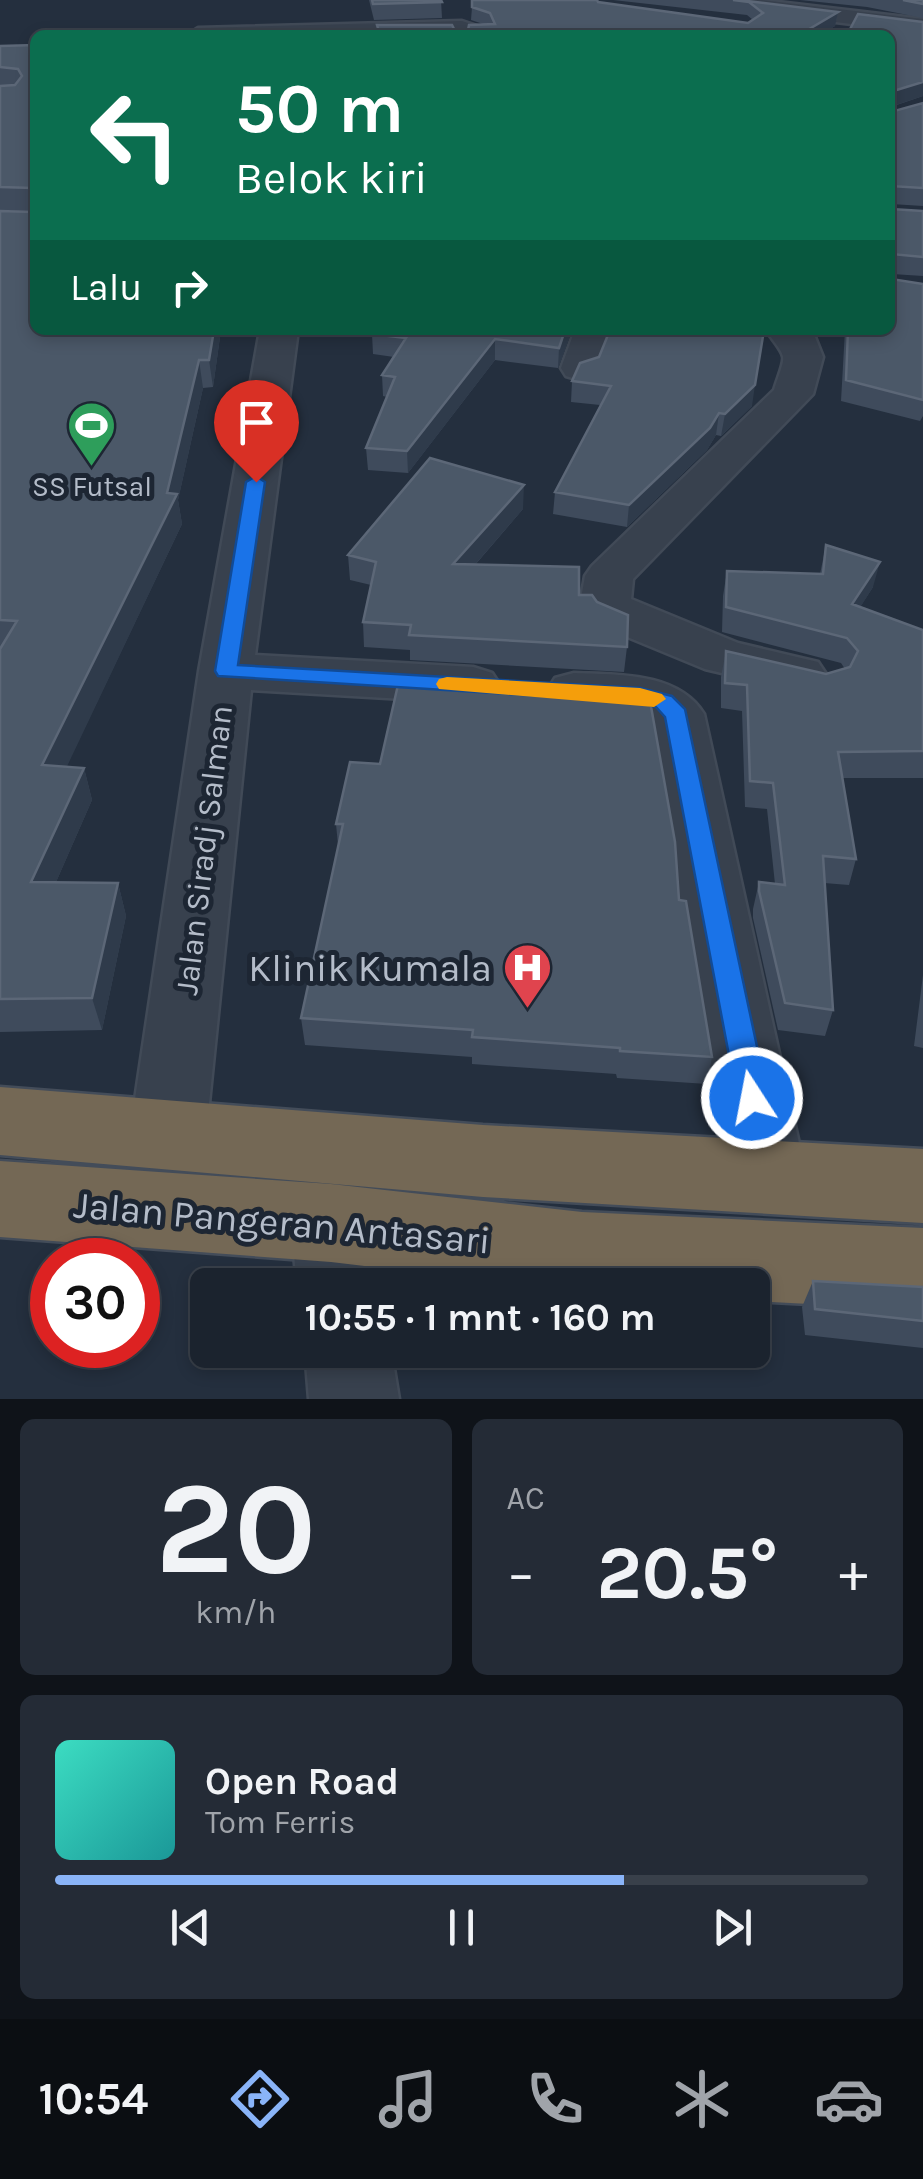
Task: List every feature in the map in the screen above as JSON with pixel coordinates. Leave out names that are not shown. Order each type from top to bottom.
[{"type":"highway","points":[[0,1121],[484,1161],[767,1174],[923,1186]]},
{"type":"highway","name":"Jalan Pangeran Antasari","points":[[0,1199],[335,1254],[582,1252],[923,1269]]},
{"type":"street","points":[[300,30],[301,0]]},
{"type":"street","points":[[780,30],[691,18],[715,0],[922,26]]},
{"type":"street","points":[[895,42],[906,40],[922,26]]},
{"type":"street","points":[[381,30],[467,30]]},
{"type":"street","name":"Jalan Siradj Salman","points":[[168,1133],[226,671],[278,335]]},
{"type":"street","points":[[580,368],[592,335]]},
{"type":"street","points":[[792,335],[800,340],[804,356],[792,394],[609,576],[606,599],[614,613],[724,657],[821,678]]},
{"type":"street","points":[[226,671],[640,695],[664,702],[676,714],[767,1174]]},
{"type":"street","points":[[350,1368],[354,1399]]},
{"type":"building","points":[[372,0],[441,0],[442,2],[373,4]]},
{"type":"building","points":[[472,0],[597,0],[748,23],[763,13],[749,2],[733,0],[838,12],[807,30],[468,30],[469,25],[495,24],[490,13],[472,7]]},
{"type":"building","points":[[858,14],[923,22],[923,82],[895,90],[895,30],[850,30]]},
{"type":"building","points":[[377,25],[452,25],[454,30],[378,30]]},
{"type":"building","points":[[30,45],[30,188],[0,187],[0,86],[15,85],[22,76],[18,69],[0,67],[0,46]]},
{"type":"building","points":[[923,103],[923,188],[895,186],[895,111]]},
{"type":"building","points":[[895,209],[923,211],[923,257],[895,254]]},
{"type":"building","points":[[0,211],[30,212],[30,335],[213,335],[209,360],[199,360],[167,493],[177,494],[42,765],[84,768],[31,882],[118,883],[92,998],[0,999],[0,649],[17,621],[0,620]]},
{"type":"building","points":[[895,280],[923,284],[923,400],[846,380],[848,335],[895,335]]},
{"type":"building","points":[[380,335],[563,335],[559,348],[495,339],[407,451],[366,448],[395,377],[382,375],[406,338]]},
{"type":"building","points":[[608,335],[763,335],[755,385],[725,414],[719,413],[710,428],[629,505],[555,492],[611,386],[572,381],[580,363],[599,357]]},
{"type":"building","points":[[430,458],[524,485],[453,564],[579,567],[579,595],[592,595],[597,602],[628,615],[627,647],[409,635],[411,625],[363,622],[376,562],[348,555]]},
{"type":"building","points":[[826,545],[880,562],[852,604],[923,630],[923,751],[838,752],[856,859],[823,856],[833,1010],[785,1003],[759,891],[759,882],[785,885],[773,783],[750,781],[747,685],[725,683],[726,651],[826,674],[850,667],[858,651],[847,638],[726,607],[727,571],[823,574]]},
{"type":"building","points":[[400,676],[640,690],[649,695],[675,842],[679,900],[686,901],[712,1057],[472,1037],[473,1030],[301,1018],[343,824],[336,824],[350,762],[380,764]]},
{"type":"building","points":[[813,1281],[923,1287],[923,1321],[815,1309]]},
{"type":"slow traffic","points":[[447,684],[654,699]]},
{"type":"place","name":"SS Futsal","points":[[92,468]]},
{"type":"place","name":"Klinik Kumala","points":[[527,1010]]},
{"type":"route","points":[[256,482],[226,671],[640,695],[664,702],[676,714],[752,1098]]}]
